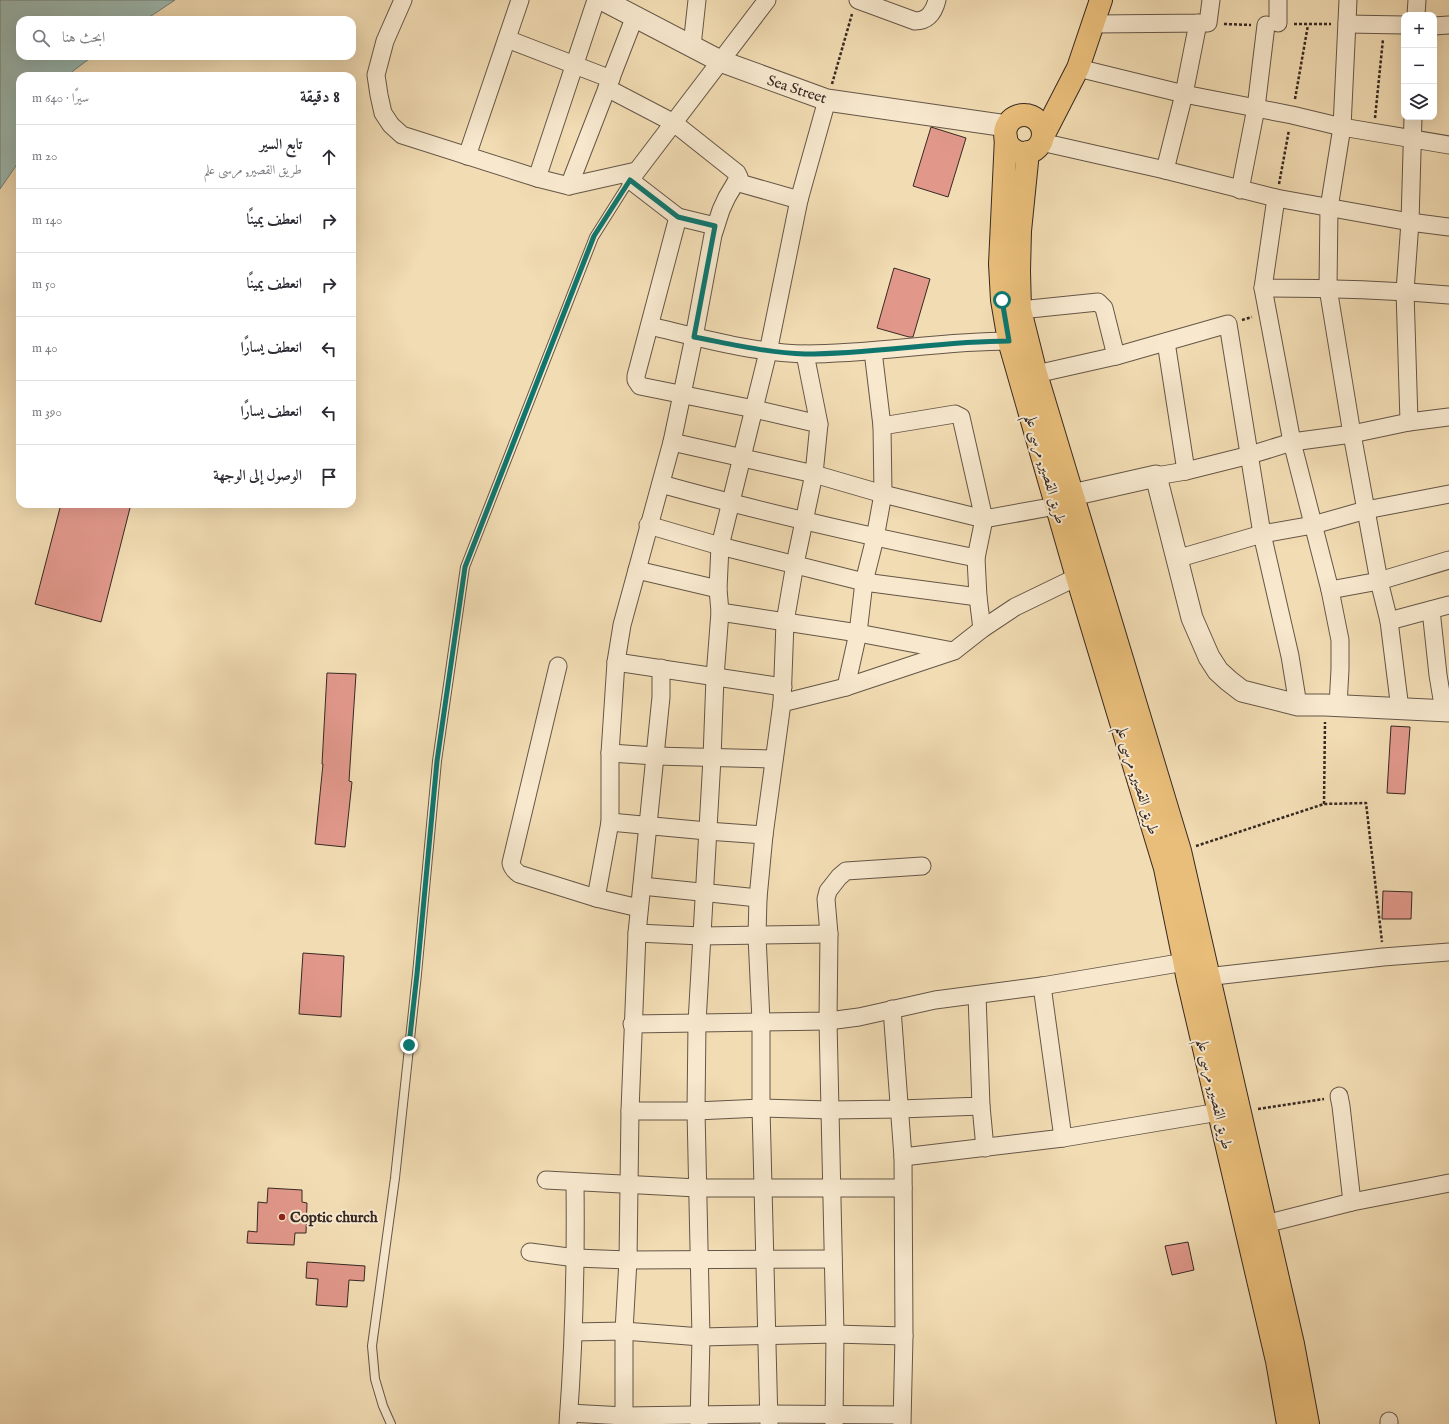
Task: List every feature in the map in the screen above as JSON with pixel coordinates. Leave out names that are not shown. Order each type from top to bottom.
[{"type":"main road","name":"طريق القصير, مرسى علم","points":[[1101,0],[1078,68],[1038,144],[1020,231],[1020,310],[1036,374],[1064,501],[1077,577],[1165,868],[1186,971],[1265,1224],[1308,1424]]},
{"type":"main road","points":[[1021,115],[1032,117],[1041,125],[1038,144],[1016,151],[1011,148],[1006,132],[1010,121],[1021,115]]},
{"type":"main road","name":"طريق القصير, مرسى علم","points":[[1006,132],[1000,264],[1002,300],[1009,341],[1064,501],[1180,851],[1209,976],[1229,1112],[1288,1424]]},
{"type":"street","points":[[403,0],[385,42],[376,75],[383,113],[391,125],[402,136],[537,178],[569,186],[633,176],[768,0]]},
{"type":"street","points":[[467,156],[520,0]]},
{"type":"street","points":[[537,178],[596,0]]},
{"type":"street","points":[[692,46],[697,0]]},
{"type":"street","points":[[856,4],[915,22],[922,21],[927,18],[932,13],[938,0]]},
{"type":"street","points":[[1093,24],[1208,23],[1211,0]]},
{"type":"street","points":[[1240,190],[1278,0]]},
{"type":"street","points":[[1348,0],[1342,128],[1329,208],[1328,288],[1352,434],[1379,581],[1390,621],[1400,709]]},
{"type":"street","points":[[1416,12],[1417,0]]},
{"type":"street","points":[[569,186],[609,83],[621,6]]},
{"type":"street","name":"Sea Street","points":[[621,6],[720,61],[827,100],[1006,132]]},
{"type":"street","points":[[1165,170],[1184,94],[1198,23]]},
{"type":"street","points":[[1347,24],[1401,26]]},
{"type":"street","points":[[1437,26],[1449,25]]},
{"type":"street","points":[[507,39],[574,65],[609,83],[674,124],[737,173],[739,177],[727,197],[715,226],[672,442],[622,624],[616,662],[610,753],[610,822],[596,898]]},
{"type":"street","points":[[1078,68],[1184,94],[1292,115],[1342,128],[1449,145]]},
{"type":"street","points":[[699,1419],[701,1337],[696,1111],[697,1023],[712,758],[715,677],[720,612],[718,589],[720,546],[768,352],[799,200],[827,100]]},
{"type":"street","points":[[1409,422],[1405,291],[1410,222],[1413,120]]},
{"type":"street","points":[[1038,144],[1165,170],[1276,198],[1410,222],[1449,227]]},
{"type":"street","points":[[633,176],[678,217],[715,226]]},
{"type":"street","points":[[736,182],[799,200]]},
{"type":"street","points":[[1276,198],[1263,288],[1292,442],[1330,590],[1340,640],[1340,669],[1331,705]]},
{"type":"street","points":[[678,217],[636,376],[640,386],[819,424]]},
{"type":"street","points":[[1263,288],[1328,288],[1405,291],[1449,296]]},
{"type":"street","points":[[1020,310],[1098,302],[1104,308],[1116,356]]},
{"type":"street","points":[[1036,374],[1116,356],[1228,324],[1262,534],[1290,656],[1298,705]]},
{"type":"street","points":[[650,326],[694,337],[768,352],[805,354],[873,352],[979,341],[1009,341]]},
{"type":"street","points":[[1166,342],[1186,471]]},
{"type":"street","points":[[846,687],[858,633],[864,582],[875,538],[883,494],[882,426],[873,352]]},
{"type":"street","points":[[769,1419],[764,1259],[761,1021],[757,936],[758,898],[764,835],[782,695],[785,622],[795,564],[814,474],[819,424],[805,354]]},
{"type":"street","points":[[882,426],[955,414],[961,417],[984,519],[976,558],[978,597],[982,629]]},
{"type":"street","points":[[672,442],[814,474],[883,494],[984,519],[1064,501],[1156,476],[1186,471],[1250,455],[1292,442],[1352,434],[1409,422],[1449,418]]},
{"type":"street","points":[[1156,476],[1192,618],[1209,657],[1218,671],[1242,691],[1298,705],[1331,705],[1446,711],[1438,675],[1431,610]]},
{"type":"street","points":[[661,484],[731,503],[875,538],[976,558]]},
{"type":"street","points":[[1176,559],[1262,534],[1313,525],[1366,510],[1449,494]]},
{"type":"street","points":[[648,525],[720,546],[864,582],[978,597]]},
{"type":"street","points":[[1330,590],[1379,581],[1449,560]]},
{"type":"street","points":[[637,570],[718,589]]},
{"type":"street","points":[[616,662],[715,677],[782,695],[846,687],[954,651],[982,629],[1015,607],[1077,577]]},
{"type":"street","points":[[1390,621],[1449,605]]},
{"type":"street","points":[[720,612],[858,633],[954,651]]},
{"type":"street","points":[[558,666],[511,863],[512,866],[519,874],[596,898],[639,908]]},
{"type":"street","points":[[624,1420],[624,1332],[628,1260],[632,1024],[639,908],[661,697],[661,668]]},
{"type":"street","points":[[610,753],[655,756],[774,759]]},
{"type":"street","points":[[610,822],[764,835]]},
{"type":"street","points":[[834,1419],[835,1334],[828,1020],[829,934],[826,899],[828,891],[846,871],[922,866]]},
{"type":"street","points":[[642,886],[758,898]]},
{"type":"street","points":[[637,933],[701,936],[829,934]]},
{"type":"street","points":[[632,1024],[828,1020],[859,1017],[935,1000],[1042,986],[1186,971],[1209,976],[1383,957],[1449,952]]},
{"type":"street","points":[[1042,986],[1063,1138]]},
{"type":"street","points":[[977,995],[981,1106],[985,1148]]},
{"type":"street","points":[[576,1182],[574,1332],[569,1419],[902,1420],[904,1336],[903,1157],[892,1009]]},
{"type":"street","points":[[1338,1096],[1341,1106],[1352,1202]]},
{"type":"street","points":[[630,1111],[696,1111],[761,1108],[830,1110],[981,1106]]},
{"type":"street","points":[[903,1157],[1063,1138],[1229,1112]]},
{"type":"street","points":[[546,1180],[697,1188],[903,1188]]},
{"type":"street","points":[[1265,1224],[1352,1202],[1449,1183]]},
{"type":"street","points":[[530,1252],[576,1258],[628,1260],[833,1259]]},
{"type":"street","points":[[574,1332],[624,1332],[701,1337],[835,1334],[904,1336]]},
{"type":"lane","points":[[391,1424],[383,1406],[375,1379],[372,1346],[395,1178],[418,966],[437,761],[465,567],[594,236],[633,176]]},
{"type":"path","points":[[827,100],[856,4]]},
{"type":"path","points":[[1276,198],[1308,25]]},
{"type":"path","points":[[1374,132],[1384,25]]},
{"type":"path","points":[[1228,324],[1268,312]]},
{"type":"path","points":[[1324,804],[1331,705]]},
{"type":"path","points":[[1180,851],[1324,804],[1366,803],[1383,957]]},
{"type":"path","points":[[1229,1112],[1338,1096]]},
{"type":"water","points":[[0,0],[175,0],[151,16],[16,16],[16,60],[88,60],[72,72],[16,72],[16,166],[0,189]]},
{"type":"building","points":[[931,127],[966,138],[948,197],[913,186]]},
{"type":"building","points":[[894,268],[930,279],[913,337],[877,328]]},
{"type":"building","points":[[60,508],[130,508],[101,622],[35,604]]},
{"type":"building","points":[[327,673],[356,674],[349,781],[352,782],[345,847],[315,844],[323,764]]},
{"type":"building","points":[[1391,726],[1410,727],[1405,794],[1387,793]]},
{"type":"building","points":[[1383,891],[1412,892],[1411,919],[1382,919]]},
{"type":"building","points":[[303,953],[344,956],[341,1017],[299,1014]]},
{"type":"building","name":"Coptic church","points":[[268,1188],[302,1190],[302,1202],[307,1203],[306,1233],[295,1233],[294,1245],[247,1243],[248,1231],[257,1232],[258,1202],[267,1203]]},
{"type":"building","points":[[1188,1242],[1194,1270],[1172,1275],[1165,1246]]},
{"type":"building","points":[[307,1262],[365,1266],[364,1281],[349,1280],[347,1307],[316,1305],[318,1279],[306,1278]]},
{"type":"place","name":"Coptic church","points":[[282,1217]]},
{"type":"route","points":[[409,1045],[437,761],[465,567],[594,236],[630,180],[678,217],[715,226],[694,337],[768,352],[805,354],[873,352],[979,341],[1009,341],[1002,300]]}]
